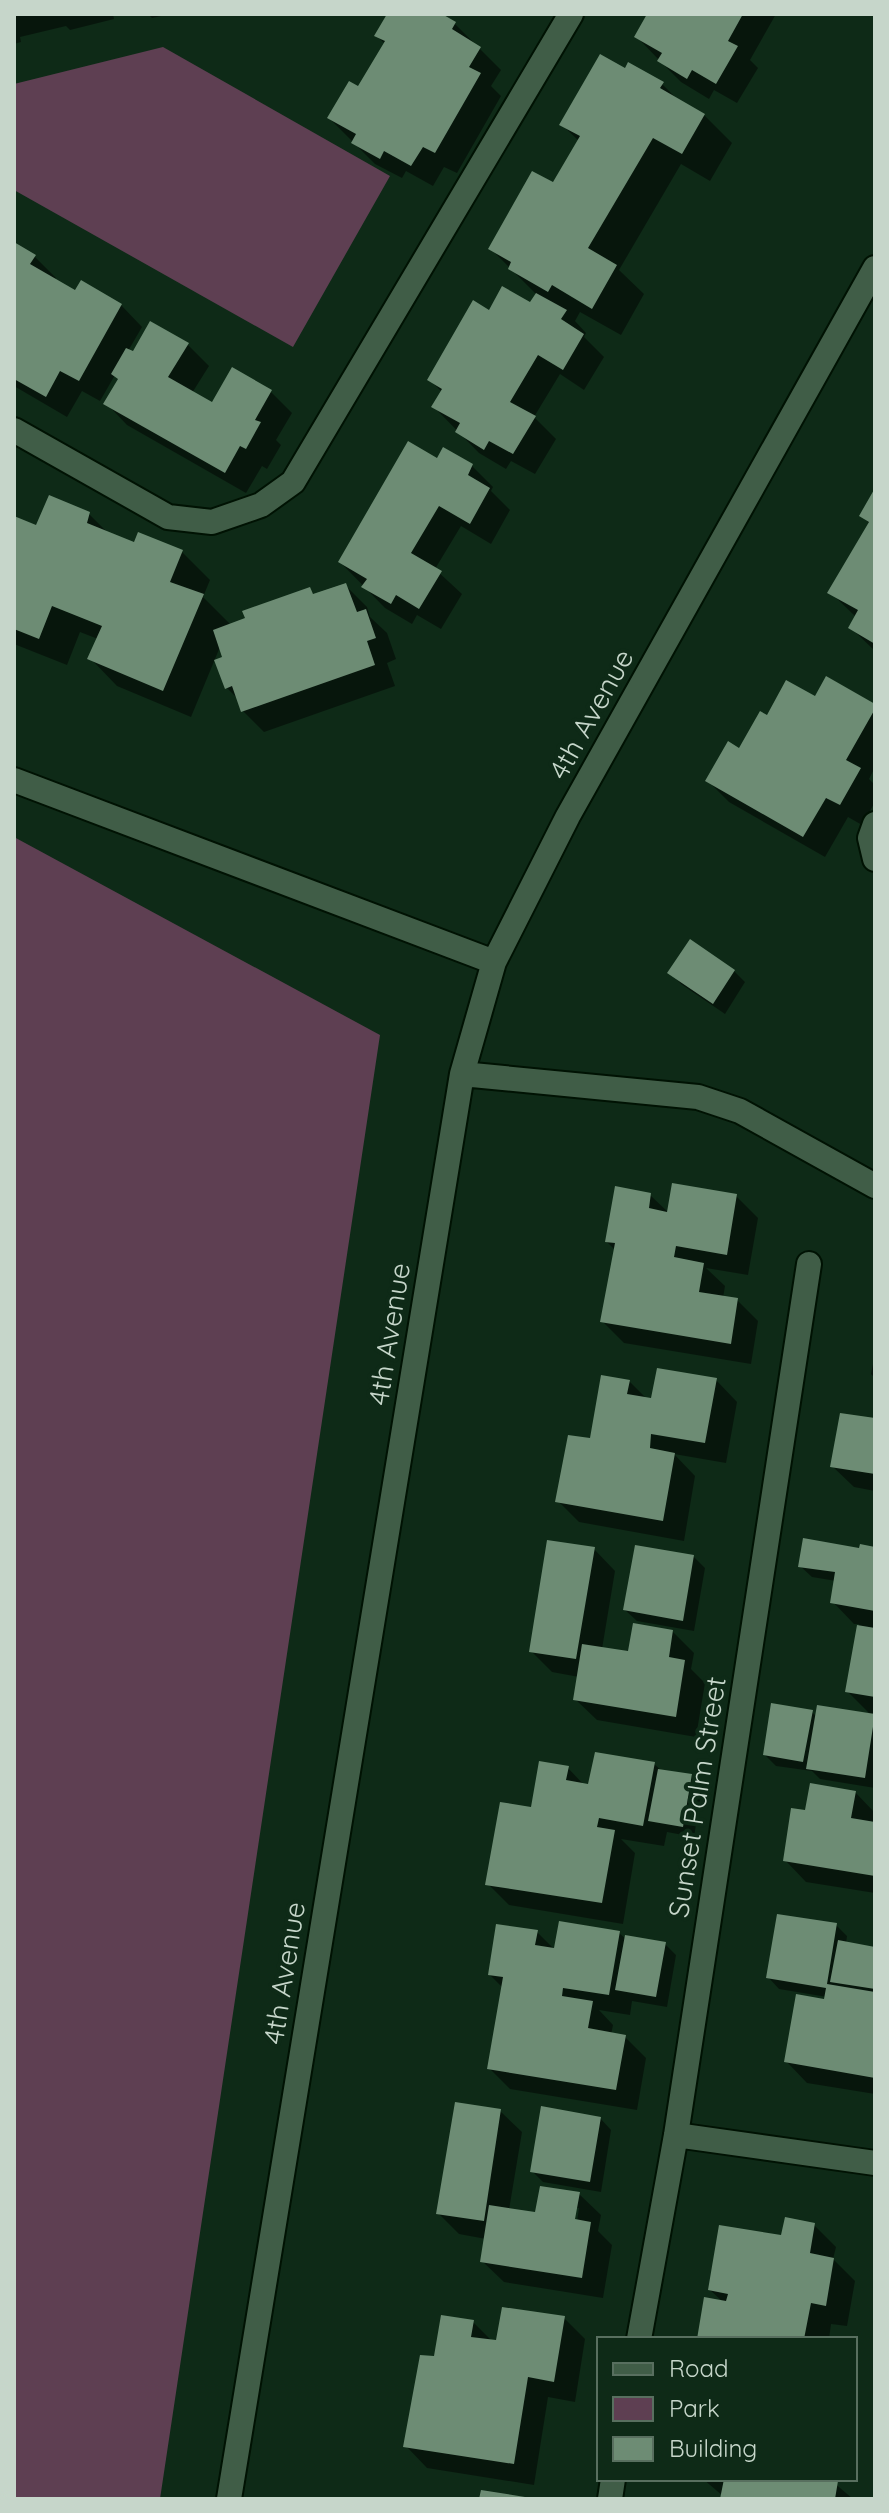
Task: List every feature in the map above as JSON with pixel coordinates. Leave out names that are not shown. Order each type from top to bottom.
[{"type":"street","points":[[14,430],[168,517],[212,522],[261,505],[293,482],[571,14]]},
{"type":"street","name":"4th Avenue","points":[[229,2499],[462,1074],[494,962],[568,816],[875,268]]},
{"type":"street","points":[[14,780],[494,962]]},
{"type":"street","points":[[875,824],[870,838],[875,859]]},
{"type":"street","points":[[462,1074],[698,1097],[740,1111],[875,1186]]},
{"type":"street","name":"Sunset Palm Street","points":[[639,2337],[676,2135],[809,1264]]},
{"type":"street","points":[[676,2135],[875,2163]]},
{"type":"green space","points":[[163,47],[390,176],[293,347],[14,190],[14,84]]},
{"type":"green space","points":[[14,837],[380,1035],[160,2499],[14,2499]]},
{"type":"building","points":[[387,14],[442,14],[456,22],[452,29],[481,47],[469,67],[481,73],[435,153],[423,147],[411,166],[384,151],[380,159],[351,143],[356,134],[327,118],[349,81],[358,86],[385,41],[374,36]]},
{"type":"building","points":[[647,14],[743,14],[728,41],[738,46],[716,84],[692,70],[687,79],[657,61],[662,53],[634,37]]},
{"type":"building","points":[[600,54],[625,68],[628,62],[664,82],[660,88],[705,114],[682,154],[653,138],[588,248],[617,265],[592,309],[552,285],[548,292],[508,269],[511,262],[488,249],[532,171],[553,182],[580,136],[559,125]]},
{"type":"building","points":[[14,242],[36,255],[30,264],[75,290],[81,280],[122,304],[79,381],[60,371],[46,397],[14,379]]},
{"type":"building","points":[[502,286],[530,302],[536,293],[567,310],[561,319],[584,334],[563,370],[538,355],[510,402],[536,416],[513,454],[489,441],[484,450],[455,432],[460,423],[431,407],[442,389],[427,380],[473,300],[489,310]]},
{"type":"building","points":[[150,321],[189,343],[168,377],[212,402],[232,367],[272,390],[255,420],[261,422],[246,449],[240,446],[225,473],[103,404],[118,379],[111,374],[126,348],[133,351]]},
{"type":"building","points":[[408,441],[437,458],[443,447],[473,464],[468,475],[490,488],[470,524],[439,506],[411,553],[442,571],[419,609],[396,595],[391,604],[361,587],[367,579],[338,562]]},
{"type":"building","points":[[875,488],[875,644],[848,628],[858,610],[827,593],[869,522],[859,516]]},
{"type":"building","points":[[49,495],[90,512],[87,523],[134,542],[138,532],[183,550],[170,582],[204,594],[163,691],[87,659],[102,626],[52,606],[39,639],[14,629],[14,516],[36,525]]},
{"type":"building","points":[[346,583],[357,612],[366,609],[376,638],[367,641],[375,665],[241,712],[232,686],[225,689],[214,660],[222,657],[213,630],[245,618],[242,611],[310,587],[313,594]]},
{"type":"building","points":[[826,676],[875,704],[875,709],[846,760],[861,768],[840,805],[826,798],[803,837],[705,781],[728,741],[739,748],[760,711],[767,715],[786,680],[815,696]]},
{"type":"building","points":[[690,939],[735,970],[713,1004],[667,973]]},
{"type":"building","points":[[672,1183],[737,1194],[727,1255],[676,1246],[674,1257],[704,1263],[699,1292],[738,1298],[731,1344],[600,1322],[615,1243],[605,1242],[615,1186],[651,1193],[649,1208],[667,1212]]},
{"type":"building","points":[[657,1368],[717,1378],[705,1443],[651,1434],[650,1448],[675,1453],[663,1521],[555,1502],[568,1435],[590,1438],[601,1375],[630,1380],[627,1394],[651,1398]]},
{"type":"building","points":[[840,1413],[875,1418],[875,1474],[830,1467]]},
{"type":"building","points":[[803,1538],[859,1548],[860,1544],[875,1547],[875,1611],[830,1603],[835,1572],[798,1567]]},
{"type":"building","points":[[547,1540],[595,1547],[576,1659],[529,1652]]},
{"type":"building","points":[[635,1545],[694,1555],[683,1621],[623,1610]]},
{"type":"building","points":[[633,1623],[673,1630],[669,1657],[685,1660],[676,1717],[573,1700],[582,1644],[628,1651]]},
{"type":"building","points":[[857,1625],[875,1628],[875,1697],[845,1692]]},
{"type":"building","points":[[771,1703],[813,1710],[803,1762],[763,1755]]},
{"type":"building","points":[[817,1705],[875,1714],[865,1778],[806,1769]]},
{"type":"building","points":[[595,1752],[655,1762],[643,1826],[599,1818],[597,1827],[615,1830],[602,1903],[485,1885],[500,1802],[531,1807],[539,1761],[569,1766],[566,1780],[588,1784]]},
{"type":"building","points":[[658,1769],[692,1774],[683,1827],[648,1821]]},
{"type":"building","points":[[810,1783],[856,1791],[851,1818],[875,1822],[875,1876],[783,1861],[791,1808],[805,1810]]},
{"type":"building","points":[[777,1914],[837,1923],[827,1984],[875,1992],[875,2078],[784,2062],[796,1994],[824,1999],[826,1988],[766,1978]]},
{"type":"building","points":[[559,1921],[620,1931],[609,1995],[563,1988],[562,1996],[593,2001],[588,2028],[626,2035],[616,2090],[487,2069],[503,1977],[488,1975],[496,1924],[538,1930],[535,1945],[554,1948]]},
{"type":"building","points":[[625,1935],[666,1942],[656,1997],[615,1990]]},
{"type":"building","points":[[838,1940],[875,1947],[875,1989],[830,1982]]},
{"type":"building","points":[[455,2102],[501,2109],[484,2221],[436,2214]]},
{"type":"building","points":[[541,2106],[601,2117],[590,2182],[530,2172]]},
{"type":"building","points":[[540,2186],[580,2192],[575,2219],[591,2222],[582,2278],[480,2262],[489,2205],[535,2212]]},
{"type":"building","points":[[785,2217],[815,2223],[810,2253],[834,2258],[826,2306],[811,2303],[804,2337],[697,2337],[704,2297],[726,2301],[728,2294],[708,2290],[719,2225],[781,2235]]},
{"type":"building","points":[[502,2307],[565,2316],[554,2382],[528,2377],[514,2464],[403,2447],[420,2355],[434,2356],[441,2315],[474,2320],[471,2337],[496,2340]]},
{"type":"building","points":[[724,2481],[838,2481],[835,2499],[720,2499]]},
{"type":"building","points":[[481,2490],[525,2497],[525,2499],[479,2499]]}]
